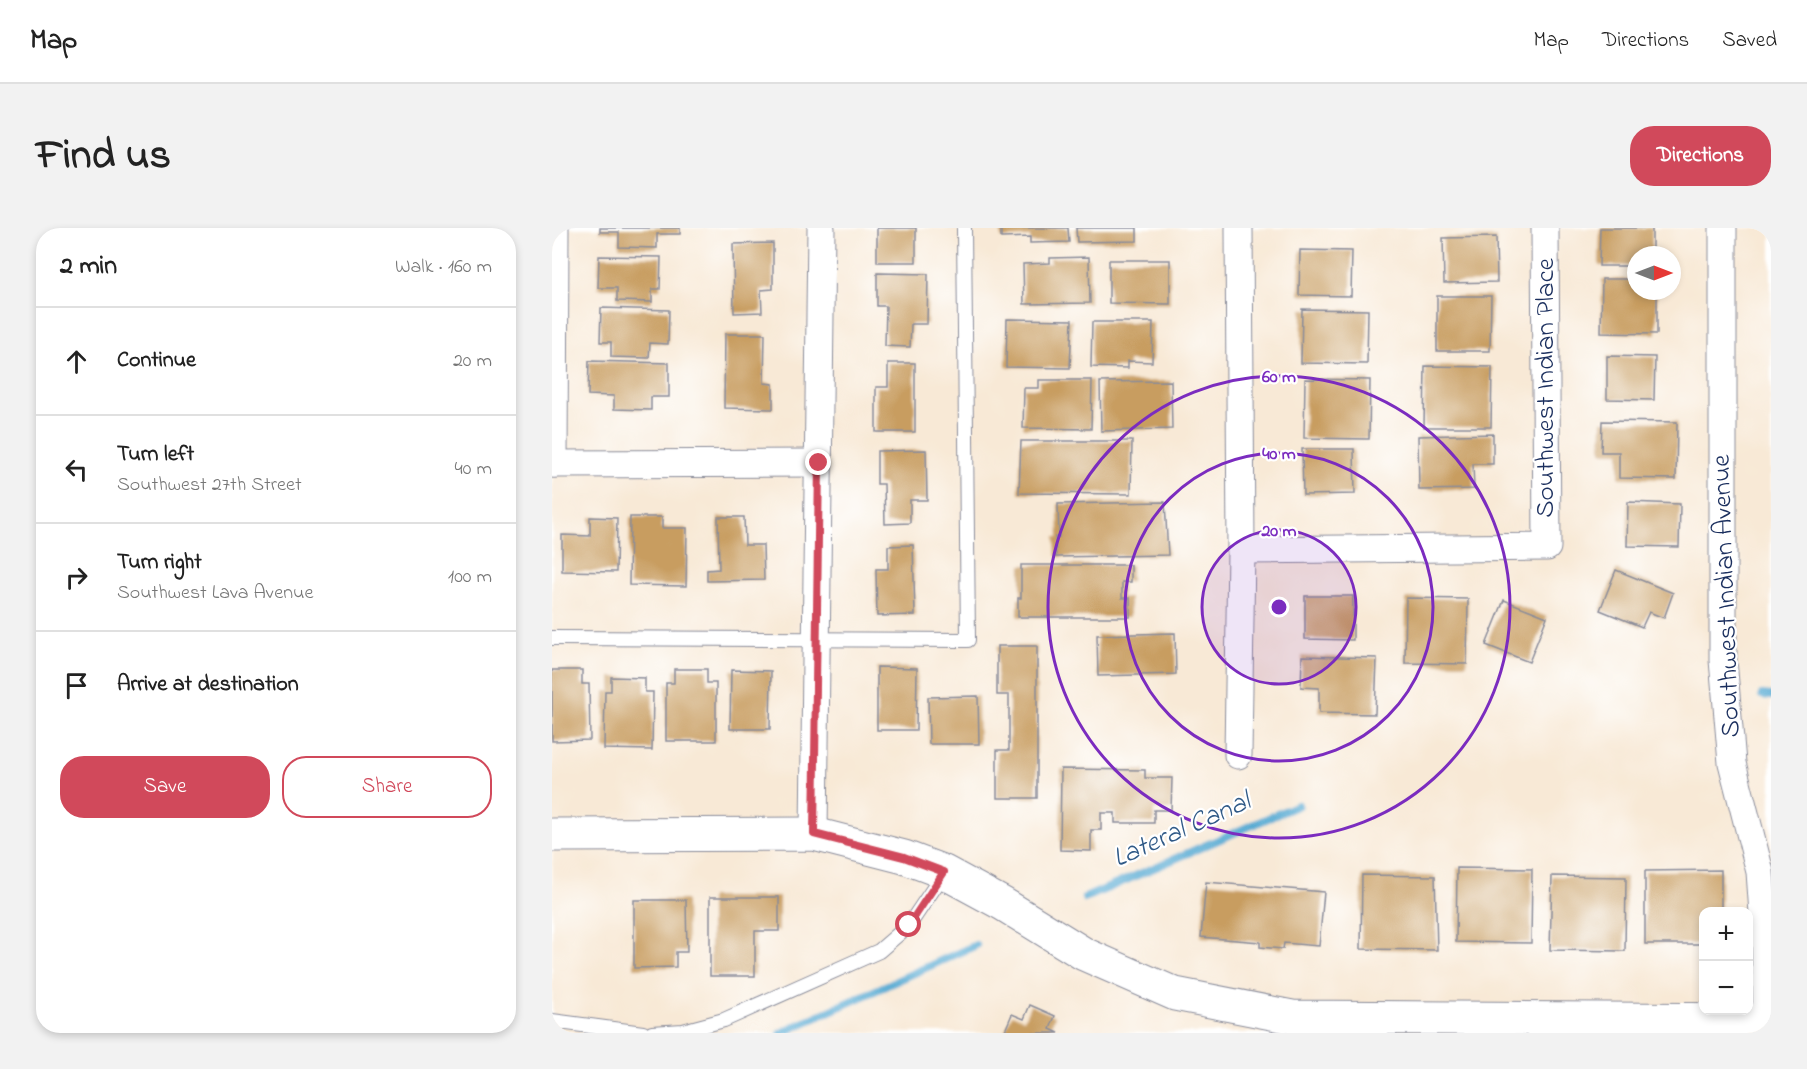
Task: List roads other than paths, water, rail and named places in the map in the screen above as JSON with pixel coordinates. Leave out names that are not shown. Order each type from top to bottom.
[{"type":"main road","points":[[552,835],[814,834],[904,857],[944,872],[1003,904],[1083,954],[1175,994],[1292,1025],[1768,1025]]},
{"type":"street","points":[[555,228],[553,464],[819,463]]},
{"type":"street","points":[[814,834],[821,228]]},
{"type":"street","points":[[1238,755],[1241,550],[1239,228]]},
{"type":"street","name":"Southwest Indian Place","points":[[1241,550],[1547,547],[1545,228]]},
{"type":"street","name":"Southwest Indian Avenue","points":[[1723,228],[1723,660],[1732,763],[1760,872],[1766,941],[1768,1025]]},
{"type":"lane","points":[[552,638],[968,640],[964,228]]},
{"type":"lane","points":[[652,1033],[682,1031],[724,1020],[879,951],[909,925],[944,872]]},
{"type":"lane","points":[[552,1021],[643,1033]]},
{"type":"waterway","name":"Lateral Canal","points":[[1762,695],[1771,696]]},
{"type":"waterway","name":"Lateral Canal","points":[[1085,898],[1298,805]]},
{"type":"waterway","name":"Lateral Canal","points":[[781,1033],[976,945]]}]
